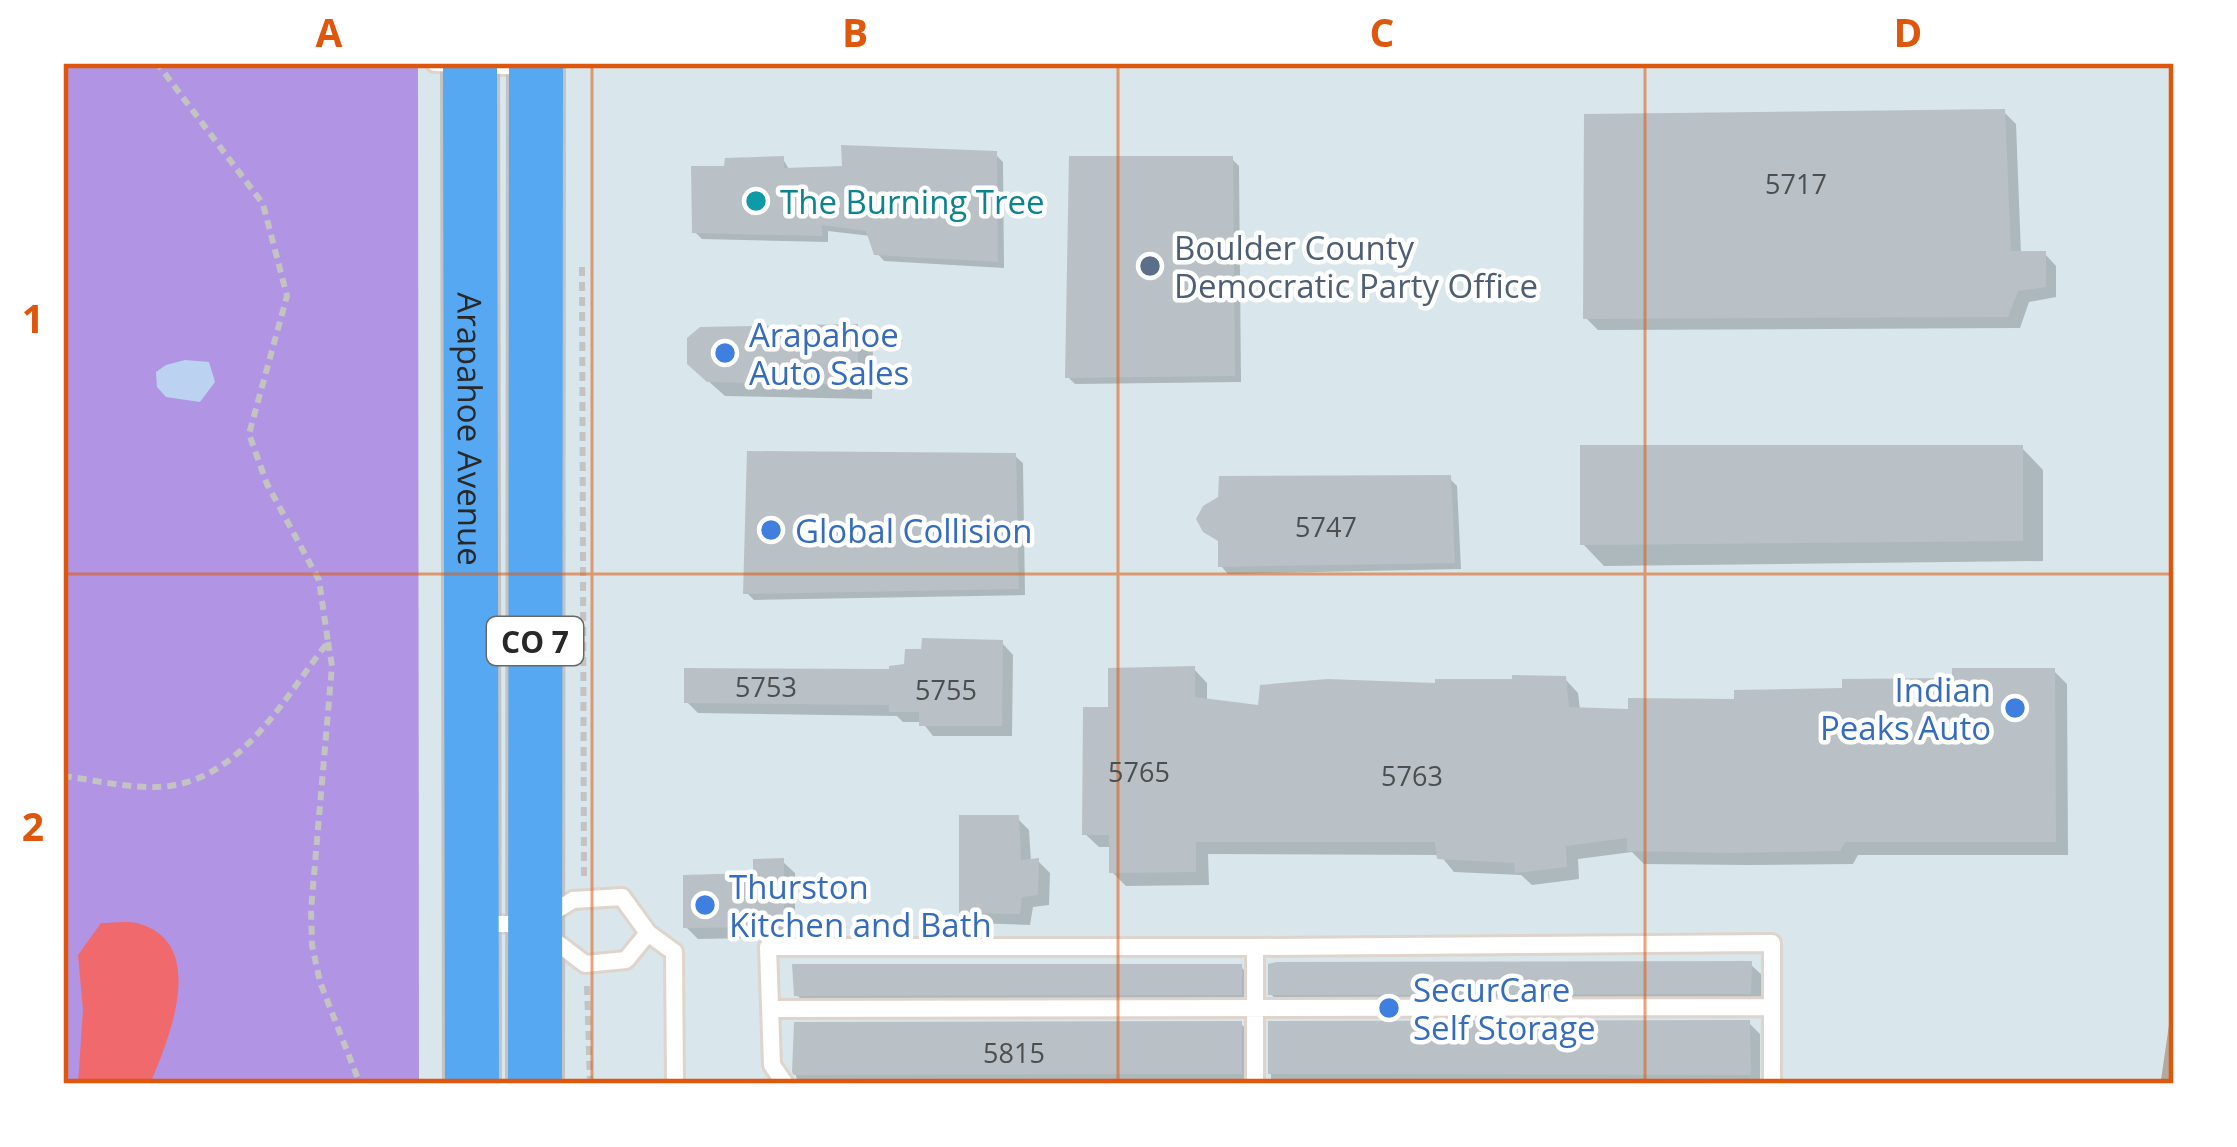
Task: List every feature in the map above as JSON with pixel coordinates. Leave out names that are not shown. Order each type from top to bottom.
[{"type":"main road","name":"Arapahoe Avenue","points":[[459,64],[472,1084]]},
{"type":"main road","name":"Arapahoe Avenue","points":[[535,1084],[538,64]]},
{"type":"lane","points":[[459,64],[538,64]]},
{"type":"lane","points":[[470,924],[534,924],[573,899],[622,897],[647,933],[674,952],[675,1084]]},
{"type":"lane","points":[[534,924],[585,964],[626,960],[647,933]]},
{"type":"lane","points":[[784,1084],[772,1065],[768,947],[1772,944],[1772,1084]]},
{"type":"lane","points":[[1255,947],[1255,1084]]},
{"type":"lane","points":[[770,1009],[1772,1007]]},
{"type":"path","points":[[157,63],[262,204],[286,296],[249,434],[267,484],[319,580],[332,666],[312,945],[320,982],[360,1084]]},
{"type":"path","points":[[581,246],[582,869],[590,897]]},
{"type":"path","points":[[63,776],[171,786],[224,766],[247,745],[328,642]]},
{"type":"path","points":[[585,964],[590,1084]]},
{"type":"shaded area","points":[[63,63],[418,63],[419,1084],[63,1084]]},
{"type":"shaded area","points":[[101,923],[140,924],[161,935],[173,952],[178,996],[150,1084],[78,1084],[83,1010],[78,955]]},
{"type":"sand","points":[[185,360],[209,362],[215,382],[200,402],[166,397],[157,387],[156,372]]},
{"type":"building","points":[[2005,109],[2011,251],[2046,251],[2046,287],[2018,291],[2008,317],[1583,319],[1584,114]]},
{"type":"building","points":[[841,145],[997,151],[998,262],[874,255],[866,231],[822,225],[822,236],[692,233],[691,166],[724,166],[725,158],[784,156],[784,168],[842,166]]},
{"type":"building","name":"Boulder County Democratic Party Office","points":[[1069,156],[1233,156],[1235,376],[1065,378]]},
{"type":"building","points":[[858,324],[858,385],[707,382],[687,364],[687,338],[700,327]]},
{"type":"building","points":[[1580,445],[2023,445],[2023,541],[1580,545]]},
{"type":"building","points":[[747,451],[1016,453],[1019,589],[743,594]]},
{"type":"building","points":[[1451,475],[1455,563],[1218,567],[1218,541],[1203,532],[1196,519],[1203,506],[1218,497],[1219,476]]},
{"type":"building","points":[[922,638],[1003,640],[1002,726],[919,726],[919,712],[889,712],[889,705],[684,703],[684,668],[889,669],[904,664],[905,649],[921,649]]},
{"type":"building","points":[[1195,666],[1195,697],[1258,705],[1260,685],[1327,679],[1435,683],[1435,679],[1512,679],[1512,675],[1566,676],[1569,707],[1628,709],[1628,698],[1734,699],[1734,690],[1842,688],[1842,679],[1952,678],[1952,668],[2055,668],[2056,842],[1845,842],[1840,851],[1731,853],[1627,851],[1627,838],[1566,846],[1567,867],[1515,873],[1514,863],[1437,859],[1435,842],[1196,842],[1196,872],[1109,873],[1109,835],[1082,835],[1083,707],[1108,707],[1108,668]]},
{"type":"building","points":[[959,815],[1019,815],[1021,860],[1039,858],[1038,895],[1022,897],[1020,914],[959,913]]},
{"type":"building","points":[[784,858],[784,927],[683,928],[683,875],[753,873],[753,859]]},
{"type":"building","points":[[1752,961],[1751,994],[1268,995],[1268,964],[1277,962]]},
{"type":"building","points":[[792,964],[1242,964],[1242,995],[794,996]]},
{"type":"building","points":[[1750,1020],[1751,1075],[1268,1074],[1268,1021]]},
{"type":"building","points":[[1242,1021],[1242,1074],[792,1072],[794,1022]]},
{"type":"railway","points":[[2165,1084],[2174,1022]]},
{"type":"place","name":"The Burning Tree","points":[[756,201]]},
{"type":"place","name":"Boulder County Democratic Party Office","points":[[1150,266]]},
{"type":"place","name":"Arapahoe Auto Sales","points":[[725,353]]},
{"type":"place","name":"Global Collision","points":[[771,530]]},
{"type":"place","name":"Indian Peaks Auto","points":[[2015,708]]},
{"type":"place","name":"Thurston Kitchen and Bath","points":[[705,905]]},
{"type":"place","name":"SecurCare Self Storage","points":[[1389,1008]]}]
